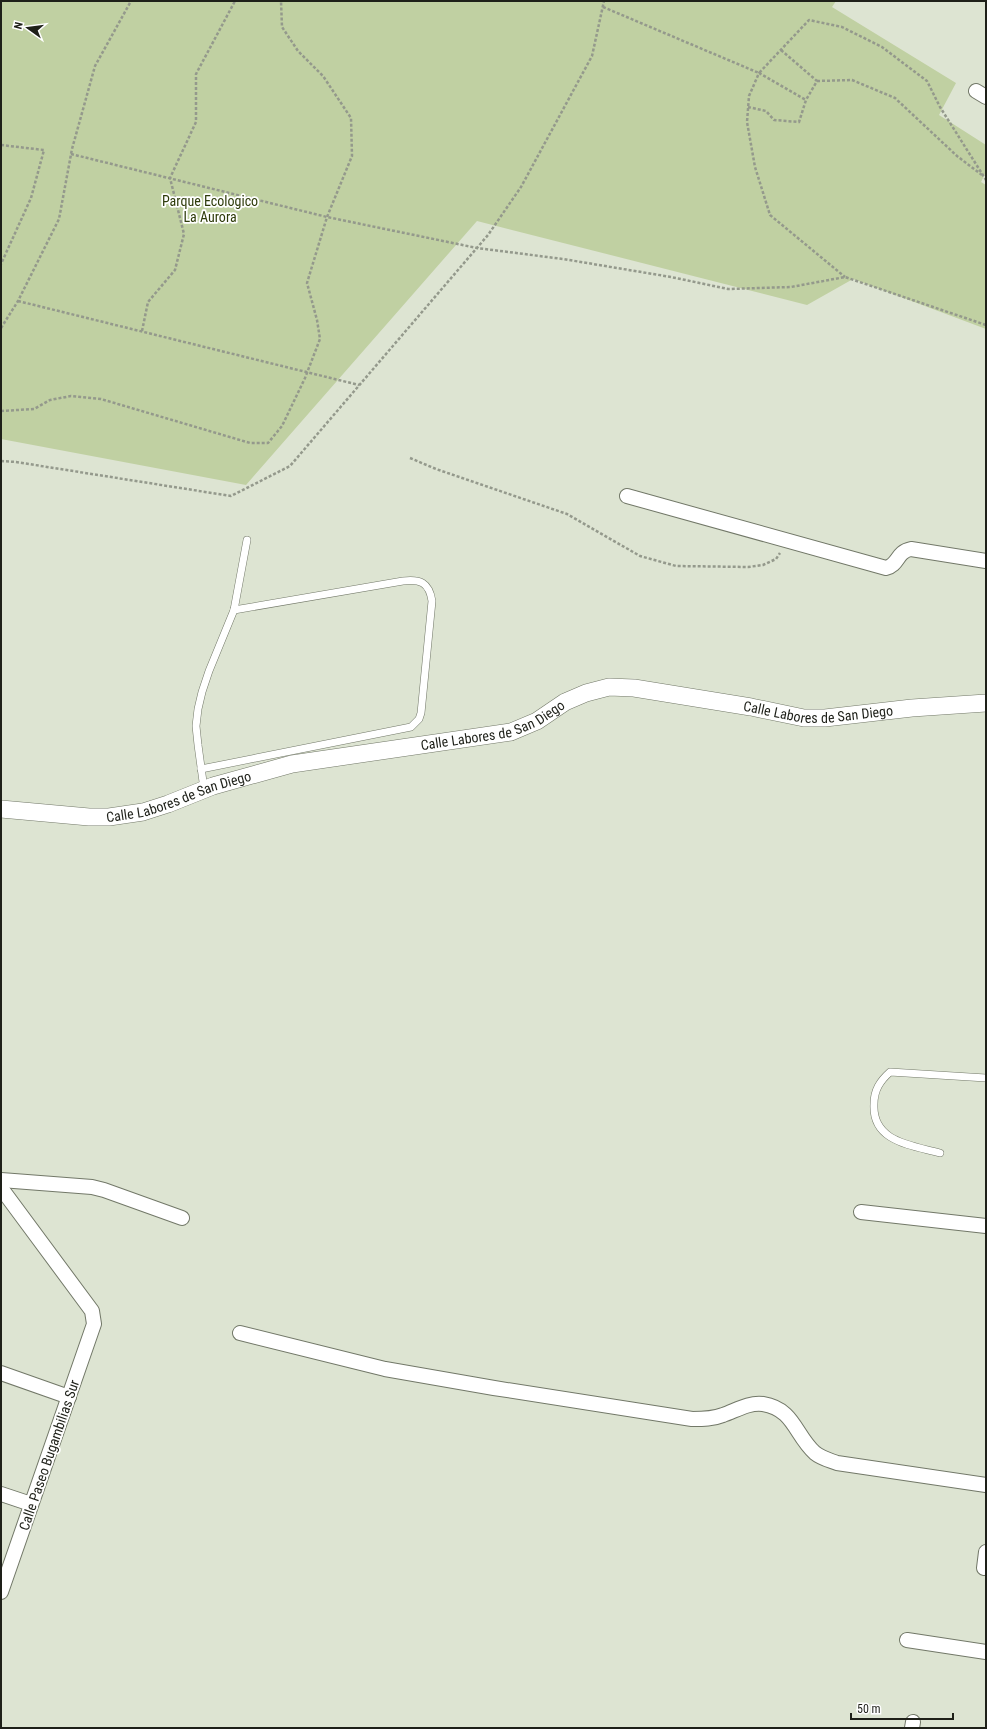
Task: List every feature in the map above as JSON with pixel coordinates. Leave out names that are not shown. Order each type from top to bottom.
[{"type":"street","points":[[627,496],[886,568],[891,567],[894,564],[900,553],[911,548],[986,561]]},
{"type":"street","name":"Calle Labores de San Diego","points":[[1,809],[76,816],[109,817],[143,812],[204,790],[292,764],[511,732],[537,722],[566,702],[586,693],[609,687],[634,688],[752,707],[804,718],[824,718],[912,708],[986,703]]},
{"type":"street","points":[[1,1180],[104,1190],[182,1218]]},
{"type":"street","name":"Calle Paseo Bugambilias Sur","points":[[1,1188],[92,1311],[94,1317],[93,1331],[1,1592]]},
{"type":"street","points":[[861,1212],[986,1226]]},
{"type":"street","points":[[240,1333],[385,1368],[494,1388],[686,1418],[714,1418],[750,1405],[761,1404],[772,1406],[782,1411],[790,1418],[808,1446],[816,1454],[825,1459],[837,1463],[986,1485]]},
{"type":"street","points":[[1,1373],[70,1397]]},
{"type":"street","points":[[1,1494],[31,1504]]},
{"type":"street","points":[[984,1568],[986,1552]]},
{"type":"street","points":[[907,1640],[986,1652]]},
{"type":"lane","points":[[204,790],[196,726],[198,709],[209,671],[234,610],[247,540]]},
{"type":"lane","points":[[201,769],[411,726],[419,719],[432,601],[426,585],[418,581],[403,581],[234,610]]},
{"type":"lane","points":[[940,1153],[895,1140],[884,1133],[877,1125],[873,1115],[874,1100],[881,1080],[890,1072],[986,1078]]},
{"type":"path","points":[[1,328],[18,301],[59,219],[71,154],[95,66],[132,1]]},
{"type":"path","points":[[142,332],[148,302],[175,270],[184,234],[170,178],[196,122],[196,74],[236,1]]},
{"type":"path","points":[[1,412],[34,409],[50,400],[71,396],[101,399],[250,443],[268,443],[282,426],[307,372],[320,339],[317,320],[307,283],[327,217],[352,156],[351,118],[323,76],[298,51],[282,27],[281,1]]},
{"type":"path","points":[[1,462],[16,462],[231,496],[290,466],[488,236],[522,187],[592,56],[604,1]]},
{"type":"path","points":[[602,7],[759,73],[806,100]]},
{"type":"path","points":[[986,180],[940,107],[927,81],[882,47],[842,27],[809,20],[759,73],[749,96],[748,122],[755,167],[770,215],[845,277],[986,325]]},
{"type":"path","points":[[781,50],[816,80],[852,80],[895,98],[958,156],[984,177]]},
{"type":"path","points":[[748,107],[766,111],[774,120],[799,122],[806,100],[816,80]]},
{"type":"path","points":[[1,145],[44,150],[31,198],[1,264]]},
{"type":"path","points":[[71,154],[327,217],[477,248],[563,259],[671,277],[728,289],[791,287],[845,277]]},
{"type":"path","points":[[18,301],[360,385]]},
{"type":"path","points":[[410,458],[436,469],[568,514],[640,556],[676,566],[748,567],[763,565],[776,559],[788,542]]},
{"type":"green space","name":"Parque Ecologico La Aurora","points":[[1,1],[836,1],[832,7],[956,83],[939,115],[986,145],[986,172],[981,182],[986,185],[986,329],[853,279],[807,305],[477,221],[246,485],[1,439]]}]
